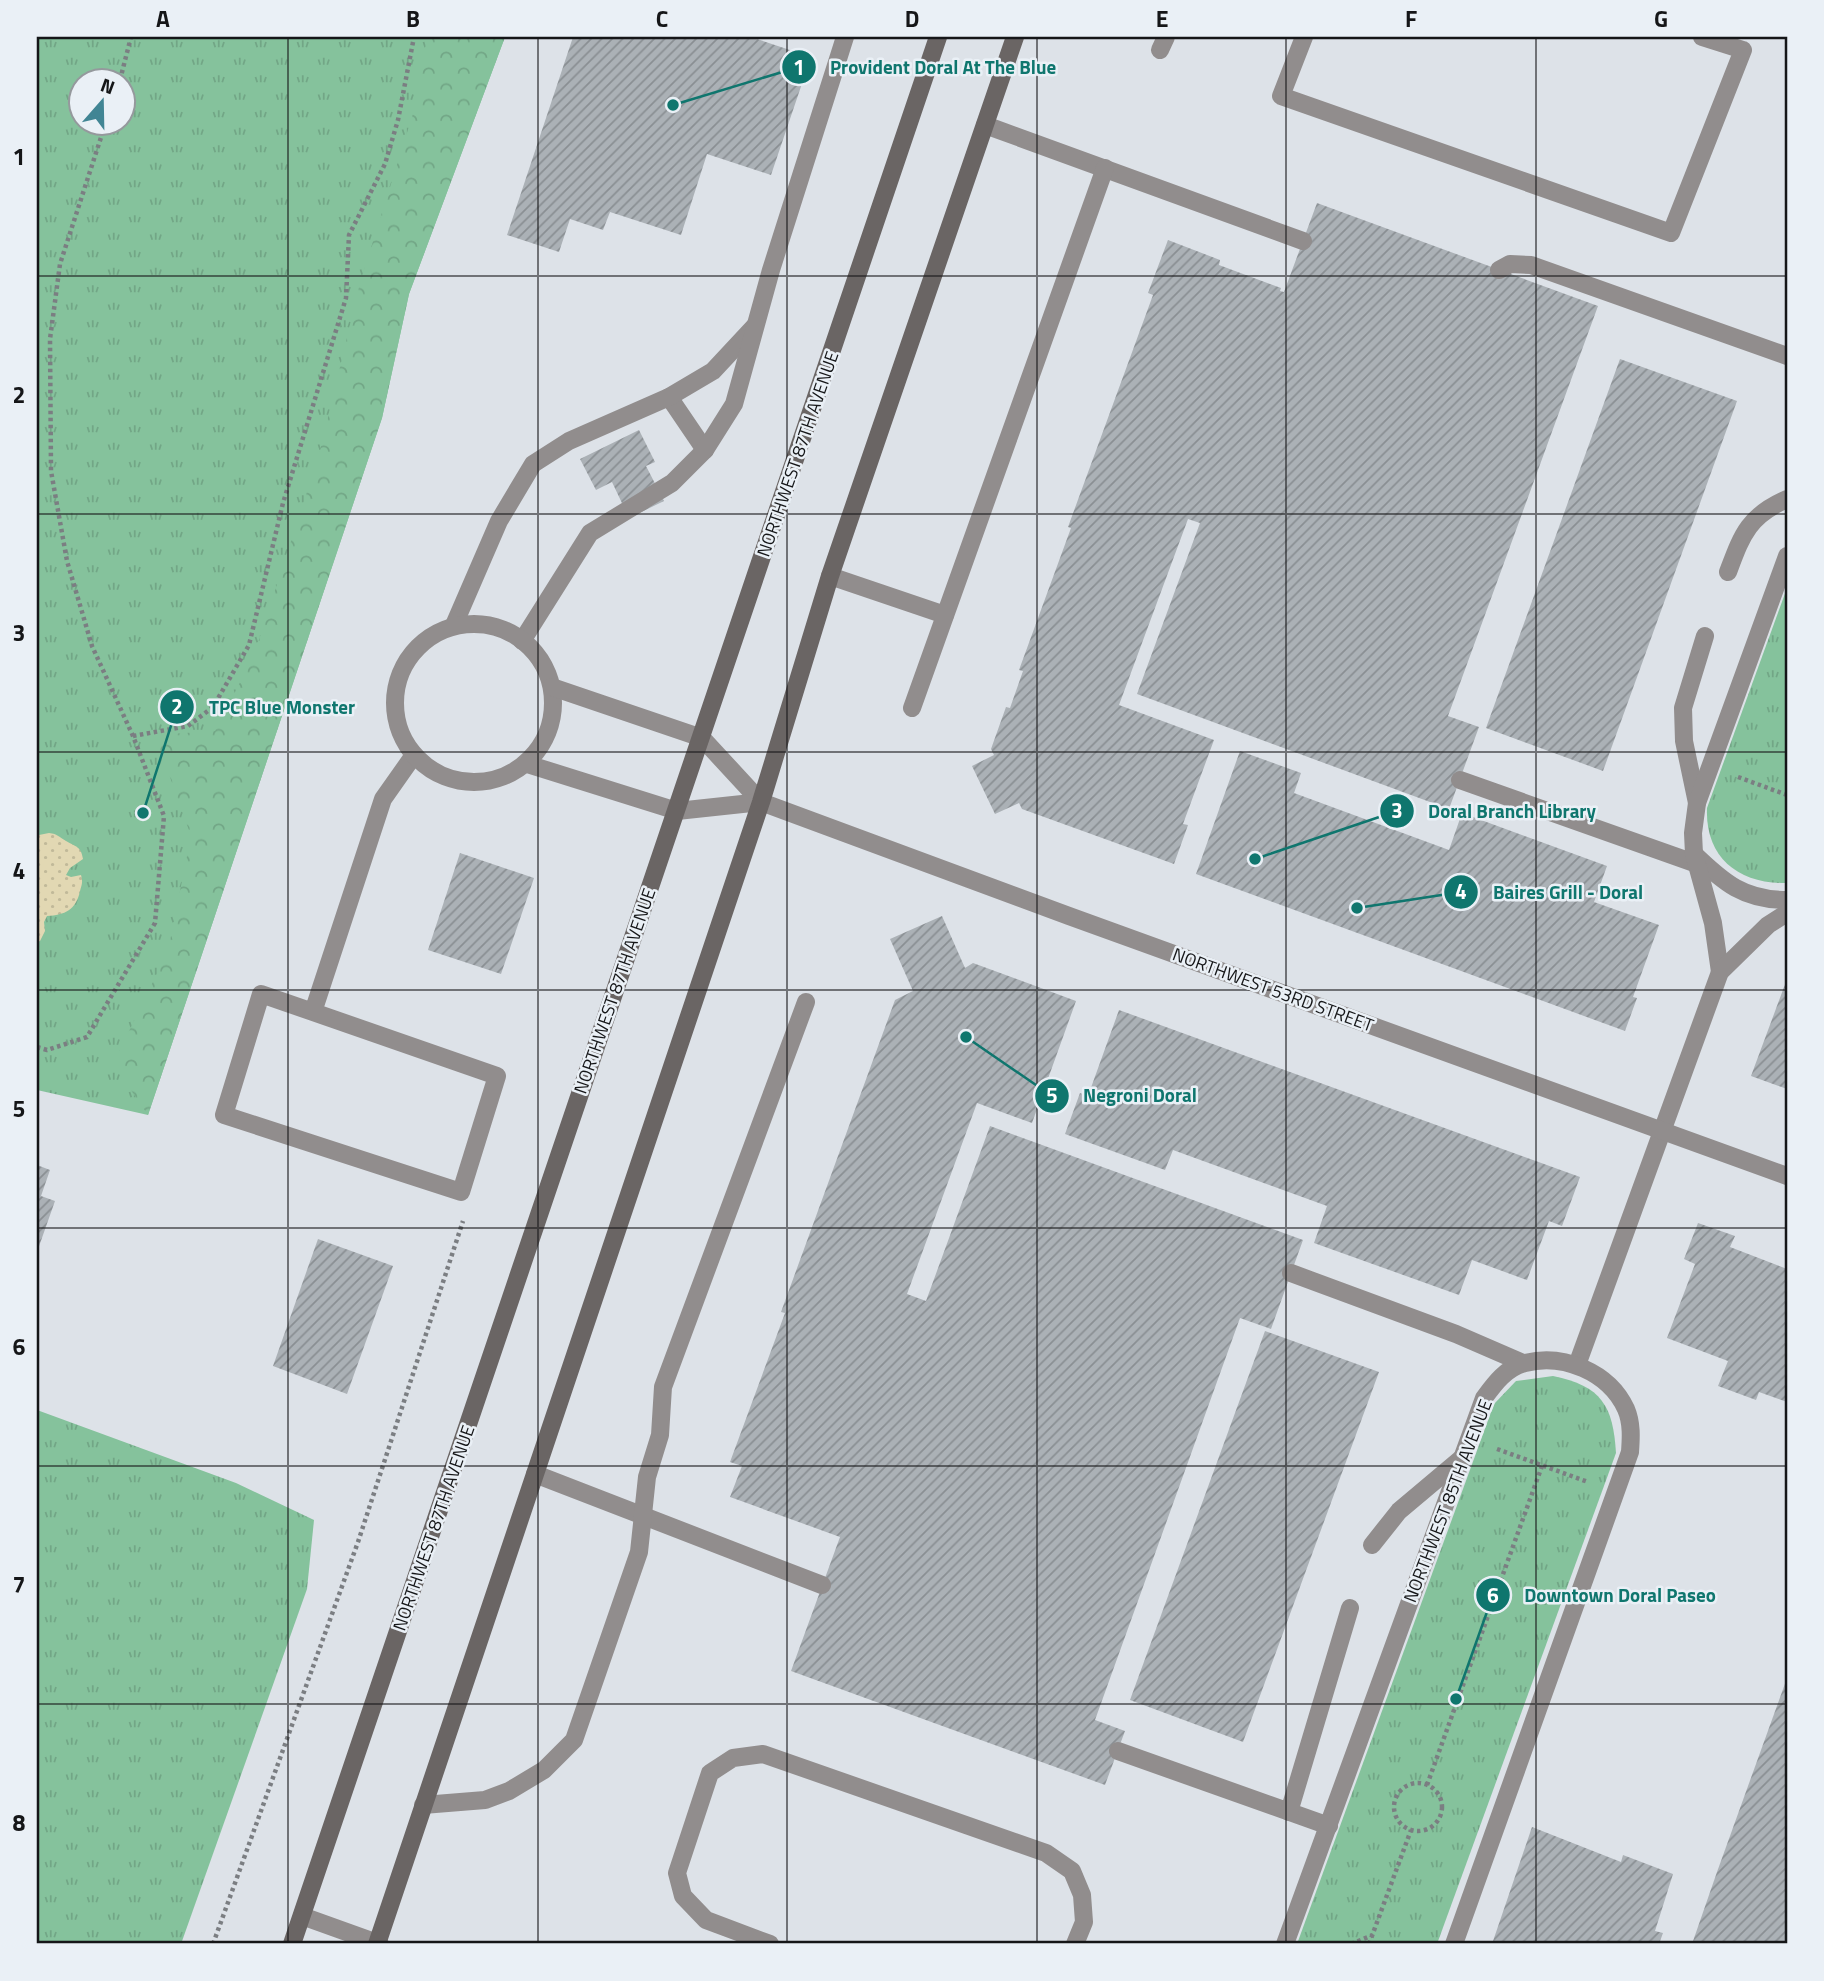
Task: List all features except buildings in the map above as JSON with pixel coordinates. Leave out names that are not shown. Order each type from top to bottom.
[{"type":"main road","name":"NORTHWEST 87TH AVENUE","points":[[292,1944],[938,37]]},
{"type":"main road","points":[[378,1944],[761,802],[830,576],[1015,37]]},
{"type":"street","points":[[523,641],[590,533],[673,483],[705,450],[734,404],[845,37]]},
{"type":"street","points":[[1304,37],[1281,96],[1671,233],[1743,50],[1702,37]]},
{"type":"street","points":[[985,125],[1303,241]]},
{"type":"street","points":[[912,708],[1105,168]]},
{"type":"street","points":[[1499,270],[1510,264],[1531,265],[1787,356]]},
{"type":"street","points":[[454,625],[499,521],[533,464],[569,441],[669,397],[713,371],[756,325]]},
{"type":"street","points":[[669,397],[705,450]]},
{"type":"street","points":[[1728,572],[1743,532],[1771,506],[1787,499]]},
{"type":"street","points":[[1720,972],[1713,923],[1696,859],[1693,833],[1698,803],[1710,767],[1787,556]]},
{"type":"street","points":[[830,576],[945,615]]},
{"type":"street","points":[[454,625],[484,625],[504,630],[523,641],[536,653],[546,668],[552,687],[553,715],[544,742],[527,764],[505,777],[481,782],[456,781],[433,771],[414,755],[399,731],[394,703],[399,675],[414,651],[436,633],[454,625]]},
{"type":"street","points":[[1698,803],[1684,741],[1683,708],[1705,636]]},
{"type":"street","points":[[552,687],[702,738]]},
{"type":"street","name":"NORTHWEST 53RD STREET","points":[[702,738],[761,802]]},
{"type":"street","points":[[313,1012],[383,799],[414,755]]},
{"type":"street","points":[[527,764],[677,811]]},
{"type":"street","points":[[1460,780],[1696,859],[1740,891],[1763,898],[1787,900]]},
{"type":"street","name":"NORTHWEST 53RD STREET","points":[[677,811],[761,802],[1787,1176]]},
{"type":"street","points":[[1577,1365],[1720,972],[1768,925],[1787,913]]},
{"type":"street","points":[[261,994],[313,1012],[497,1076],[461,1192],[223,1115],[261,994]]},
{"type":"street","points":[[423,1805],[485,1800],[509,1791],[544,1770],[574,1740],[639,1552],[647,1477],[660,1436],[663,1387],[806,1002]]},
{"type":"street","points":[[1292,1273],[1456,1334],[1523,1363],[1549,1360],[1577,1365],[1598,1376],[1615,1391],[1627,1411],[1631,1432],[1630,1452],[1454,1944]]},
{"type":"street","name":"NORTHWEST 85TH AVENUE","points":[[1285,1944],[1484,1398],[1499,1378],[1523,1363]]},
{"type":"street","points":[[1372,1545],[1399,1511],[1462,1458]]},
{"type":"street","points":[[535,1474],[822,1585]]},
{"type":"street","points":[[1289,1812],[1350,1608]]},
{"type":"street","points":[[1118,1751],[1329,1826]]},
{"type":"street","points":[[770,1944],[706,1920],[683,1896],[677,1873],[710,1773],[733,1758],[763,1754],[1046,1853],[1072,1871],[1082,1895],[1084,1922],[1075,1944]]},
{"type":"street","points":[[302,1916],[378,1944]]},
{"type":"path","points":[[124,66],[131,37]]},
{"type":"path","points":[[133,736],[188,726],[213,707],[248,645],[286,491],[346,298],[349,235],[385,164],[398,120],[414,37]]},
{"type":"path","points":[[37,1047],[47,1050],[87,1037],[155,923],[164,816],[133,736],[92,646],[67,561],[51,471],[50,339],[60,264],[101,136]]},
{"type":"path","points":[[1710,767],[1786,794],[1787,785]]},
{"type":"path","points":[[213,1944],[358,1542],[464,1219],[461,1192]]},
{"type":"path","points":[[1491,1447],[1592,1484]]},
{"type":"path","points":[[1427,1785],[1542,1466]]},
{"type":"path","points":[[1410,1785],[1427,1785],[1438,1793],[1441,1800],[1440,1817],[1430,1829],[1411,1830],[1399,1822],[1395,1800],[1398,1793],[1410,1785]]},
{"type":"path","points":[[1369,1944],[1411,1830]]},
{"type":"path","points":[[1351,1944],[1373,1935]]},
{"type":"green space","points":[[37,37],[505,37],[409,294],[382,418],[148,1115],[37,1090]]},
{"type":"green space","points":[[427,37],[505,37],[409,294],[382,418],[148,1115],[113,1064],[168,951],[191,836],[155,735],[215,731],[254,655],[319,455],[360,283],[416,104]]},
{"type":"green space","points":[[1787,588],[1787,883],[1754,879],[1728,865],[1712,841],[1707,808]]},
{"type":"green space","points":[[1553,1376],[1583,1386],[1594,1392],[1602,1401],[1612,1423],[1616,1453],[1437,1944],[1297,1944],[1494,1404],[1516,1381]]},
{"type":"green space","points":[[37,1410],[236,1483],[314,1520],[307,1589],[181,1944],[37,1944]]},
{"type":"sand","points":[[49,833],[79,849],[83,859],[70,868],[66,875],[81,875],[82,883],[73,907],[64,913],[47,916],[44,922],[45,931],[37,942],[37,839],[39,835]]},
{"type":"place","name":"Provident Doral At The Blue","points":[[673,105]]},
{"type":"place","name":"TPC Blue Monster","points":[[143,813]]},
{"type":"place","name":"Doral Branch Library","points":[[1255,859]]},
{"type":"place","name":"Baires Grill - Doral","points":[[1357,908]]},
{"type":"place","name":"Negroni Doral","points":[[966,1037]]},
{"type":"place","name":"Downtown Doral Paseo","points":[[1456,1699]]}]
